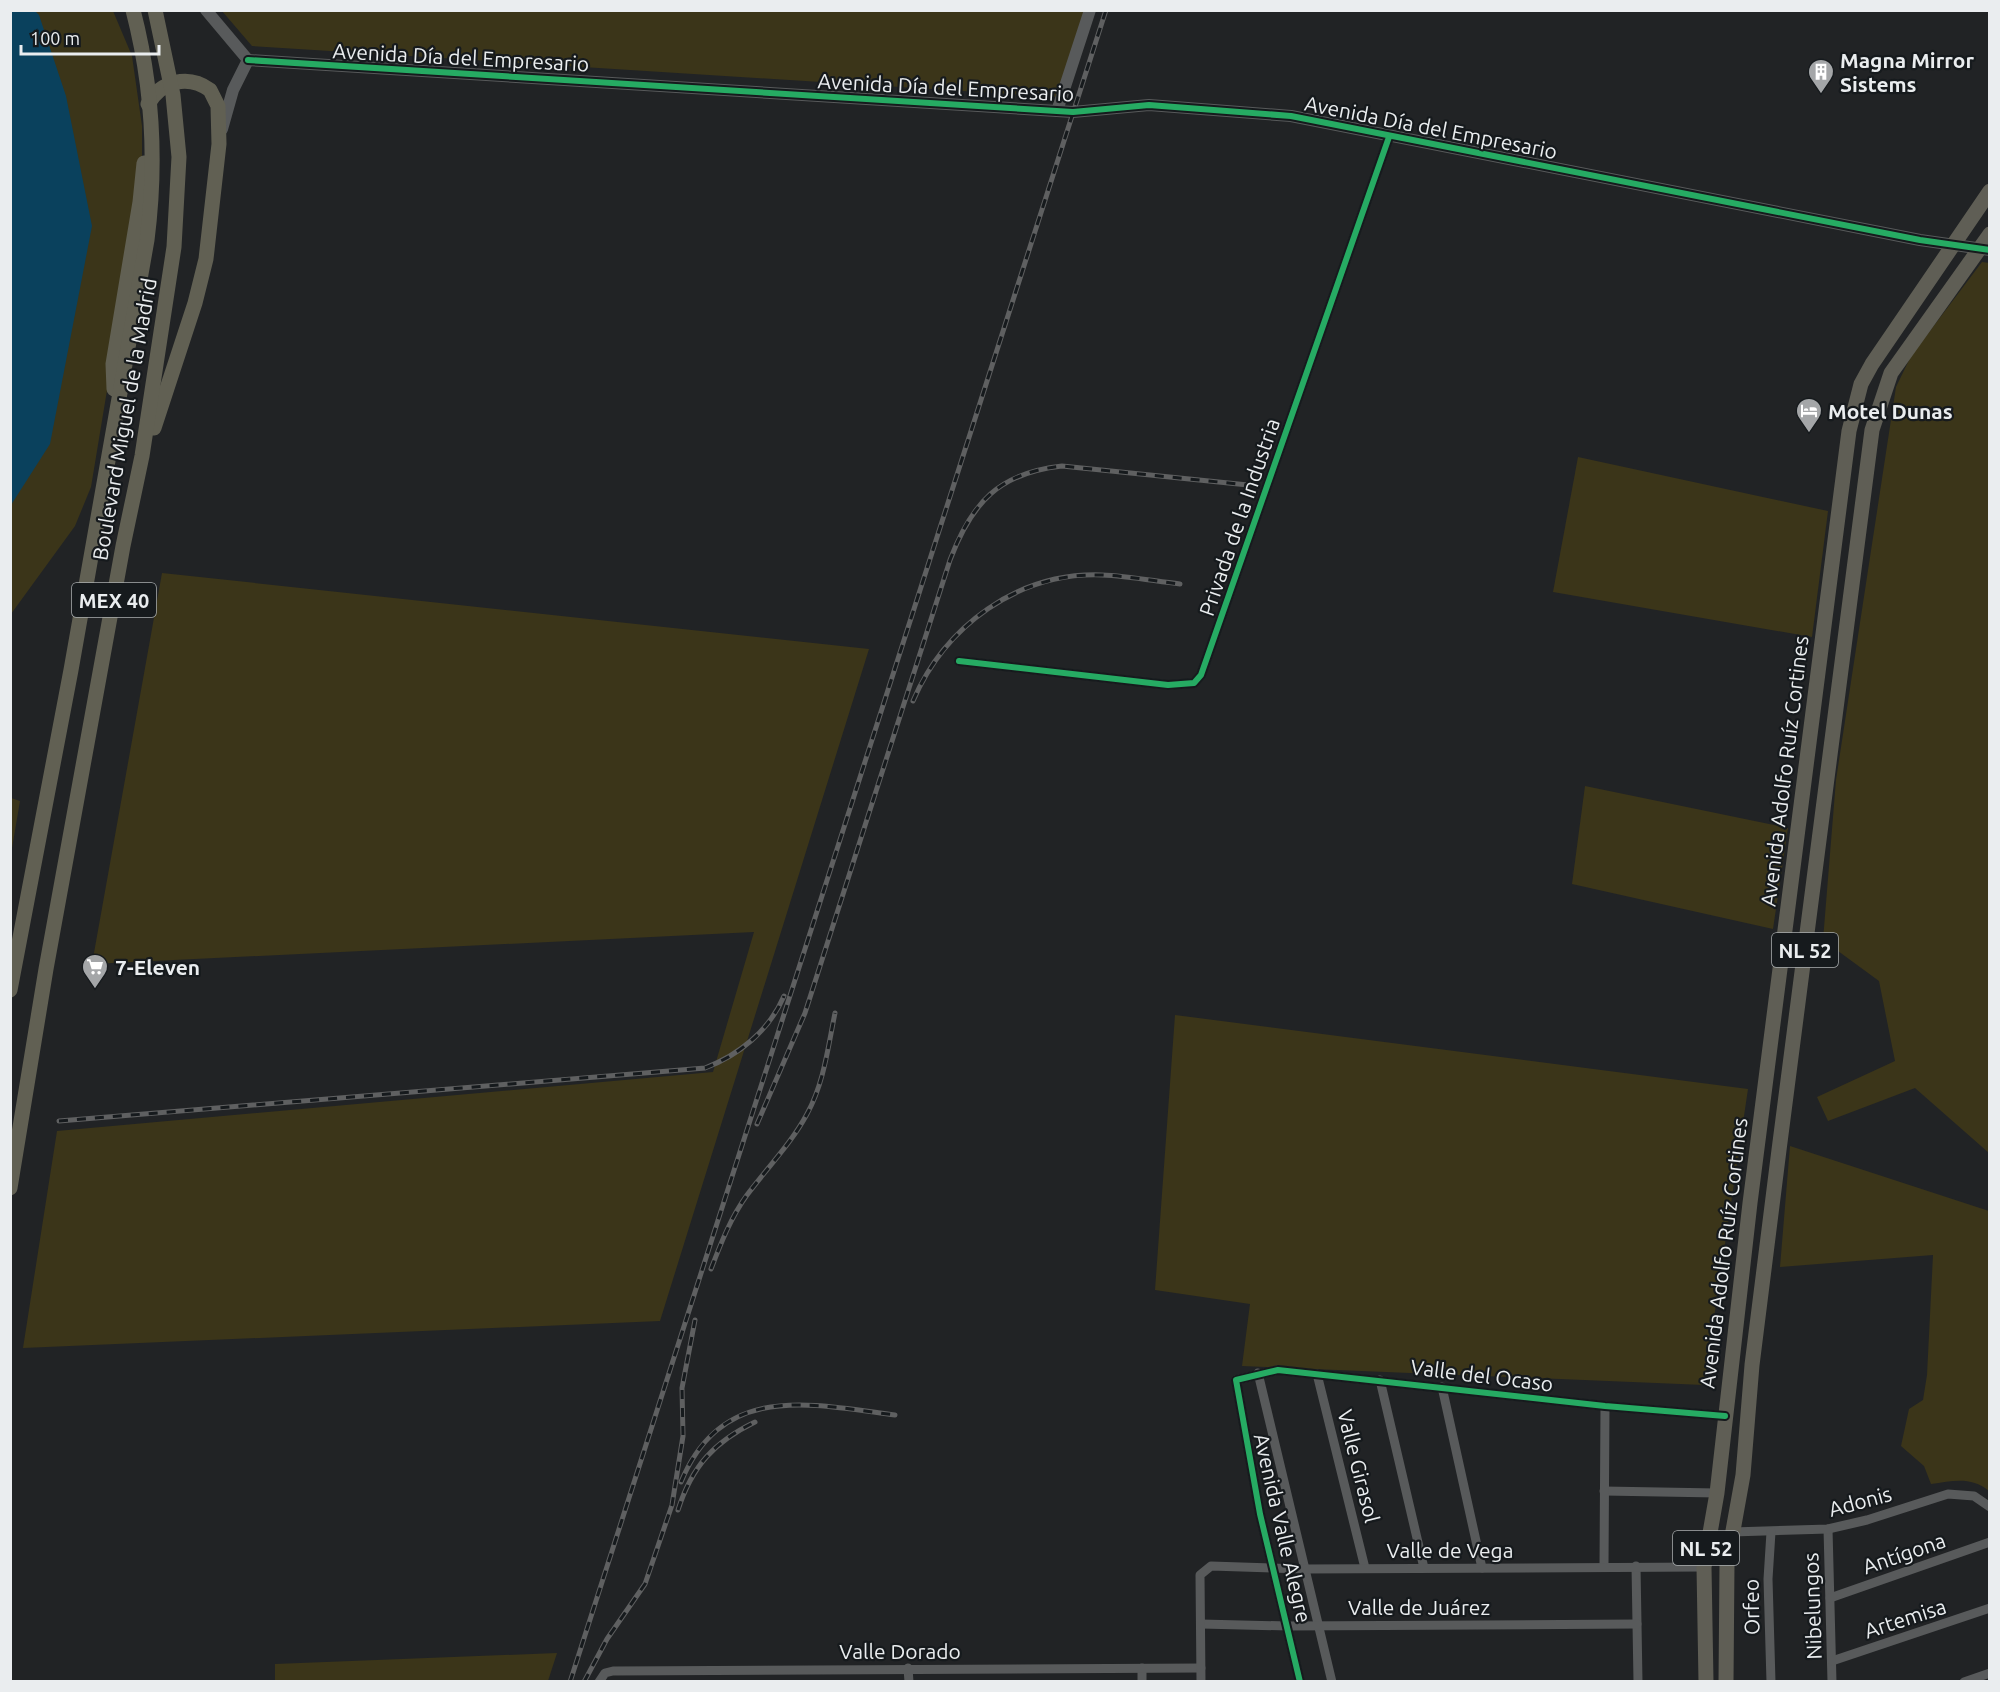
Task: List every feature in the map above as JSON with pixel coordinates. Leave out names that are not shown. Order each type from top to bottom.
[{"type":"highway","name":"Boulevard Miguel de la Madrid","points":[[10,990],[71,670],[153,196],[149,83],[133,10]]},
{"type":"highway","name":"Boulevard Miguel de la Madrid","points":[[10,1188],[50,946],[123,546],[142,456],[174,247],[179,157],[173,94],[155,10]]},
{"type":"highway","points":[[118,400],[113,381],[113,364],[140,202],[145,114],[152,97],[171,83],[193,82],[213,92],[218,106],[219,144],[208,244],[200,289],[153,431],[142,456]]},
{"type":"main road","name":"Avenida Adolfo Ruíz Cortines","points":[[1706,1682],[1704,1567],[1717,1493],[1754,1170],[1849,431],[1858,390],[1872,364],[1989,191]]},
{"type":"main road","name":"Avenida Adolfo Ruíz Cortines","points":[[1726,1682],[1725,1606],[1732,1532],[1743,1475],[1752,1365],[1872,430],[1891,373],[1984,249],[1989,234]]},
{"type":"street","points":[[206,10],[248,60],[233,90],[219,144]]},
{"type":"street","points":[[1057,111],[1090,10]]},
{"type":"street","name":"Avenida Día del Empresario","points":[[248,60],[1073,112],[1149,105],[1291,116],[1953,246],[1984,249]]},
{"type":"street","name":"Privada de la Industria","points":[[959,661],[1168,685],[1194,682],[1202,675],[1389,137]]},
{"type":"street","name":"Valle del Ocaso","points":[[1236,1380],[1278,1370],[1605,1406],[1725,1416]]},
{"type":"street","name":"Avenida Valle Alegre","points":[[1258,1373],[1332,1682]]},
{"type":"street","name":"Valle Girasol","points":[[1317,1374],[1365,1568]]},
{"type":"street","name":"Avenida Valle Alegre","points":[[1236,1380],[1247,1450],[1300,1682]]},
{"type":"street","points":[[1380,1380],[1424,1568]]},
{"type":"street","points":[[1442,1387],[1482,1568]]},
{"type":"street","points":[[1604,1566],[1605,1406]]},
{"type":"street","points":[[1604,1491],[1717,1493]]},
{"type":"street","name":"Adonis","points":[[1732,1532],[1828,1529],[1867,1520],[1948,1494],[1974,1496],[1989,1507]]},
{"type":"street","name":"Nibelungos","points":[[1828,1529],[1832,1682]]},
{"type":"street","name":"Orfeo","points":[[1771,1532],[1768,1579],[1771,1682]]},
{"type":"street","name":"Antígona","points":[[1830,1598],[1989,1542]]},
{"type":"street","name":"Valle de Vega","points":[[1201,1624],[1200,1575],[1211,1566],[1305,1569],[1704,1567]]},
{"type":"street","points":[[1636,1566],[1638,1682]]},
{"type":"street","name":"Artemisa","points":[[1832,1661],[1989,1608]]},
{"type":"street","points":[[1201,1624],[1201,1682]]},
{"type":"street","name":"Valle de Juárez","points":[[1201,1624],[1318,1626],[1637,1624]]},
{"type":"street","points":[[909,1668],[909,1682]]},
{"type":"street","points":[[1142,1668],[1142,1682]]},
{"type":"street","name":"Valle Dorado","points":[[600,1679],[613,1671],[1201,1668]]},
{"type":"street","points":[[683,1670],[683,1682]]},
{"type":"street","points":[[1964,1682],[1989,1672]]},
{"type":"shaded area","points":[[11,11],[113,11],[132,56],[142,126],[142,179],[91,487],[75,526],[11,614]]},
{"type":"shaded area","points":[[222,11],[1085,11],[1057,97],[252,46]]},
{"type":"shaded area","points":[[1982,262],[1990,263],[1989,1153],[1915,1088],[1828,1121],[1817,1097],[1895,1061],[1879,981],[1823,940],[1836,780],[1896,387],[1911,356]]},
{"type":"shaded area","points":[[1578,457],[1828,511],[1812,637],[1553,592]]},
{"type":"shaded area","points":[[162,573],[869,649],[660,1321],[23,1348],[57,1131],[713,1072],[754,932],[92,964]]},
{"type":"shaded area","points":[[1585,786],[1788,828],[1773,929],[1572,884]]},
{"type":"shaded area","points":[[10,798],[20,801],[11,854]]},
{"type":"shaded area","points":[[1175,1015],[1748,1089],[1704,1385],[1242,1366],[1250,1304],[1155,1290]]},
{"type":"shaded area","points":[[1790,1146],[1989,1211],[1989,1491],[1969,1481],[1931,1484],[1924,1466],[1901,1446],[1909,1409],[1923,1400],[1927,1375],[1933,1255],[1780,1267]]},
{"type":"shaded area","points":[[557,1653],[548,1681],[275,1681],[275,1664]]},
{"type":"water","points":[[11,10],[35,11],[39,15],[66,96],[92,226],[50,444],[11,505]]},
{"type":"railway","points":[[570,1682],[1106,10]]},
{"type":"railway","points":[[757,1124],[805,1013],[950,560],[968,522],[978,507],[991,494],[1021,475],[1062,466],[1248,485]]},
{"type":"railway","points":[[913,701],[927,674],[944,649],[965,627],[988,609],[1014,594],[1042,583],[1071,576],[1131,577],[1180,584]]},
{"type":"railway","points":[[59,1121],[705,1068],[730,1056],[752,1040],[770,1020],[784,996]]},
{"type":"railway","points":[[711,1269],[741,1203],[794,1136],[813,1102],[825,1065],[835,1013]]},
{"type":"railway","points":[[584,1682],[607,1639],[645,1584],[672,1505],[683,1436],[682,1388],[695,1320]]},
{"type":"railway","points":[[681,1482],[698,1450],[720,1428],[744,1414],[772,1407],[801,1405],[895,1415]]},
{"type":"railway","points":[[678,1510],[690,1480],[706,1457],[728,1438],[755,1422]]},
{"type":"cycle path","points":[[248,60],[1073,112],[1149,105],[1291,116],[1920,240],[1990,250]]},
{"type":"cycle path","points":[[959,661],[1168,685],[1194,683],[1201,675],[1389,137]]},
{"type":"cycle path","points":[[1300,1682],[1260,1514],[1236,1380],[1278,1370],[1605,1406],[1725,1416]]},
{"type":"place","name":"Magna Mirror Sistems","points":[[1821,95]]},
{"type":"place","name":"Motel Dunas","points":[[1809,434]]},
{"type":"place","name":"7-Eleven","points":[[95,990]]}]
